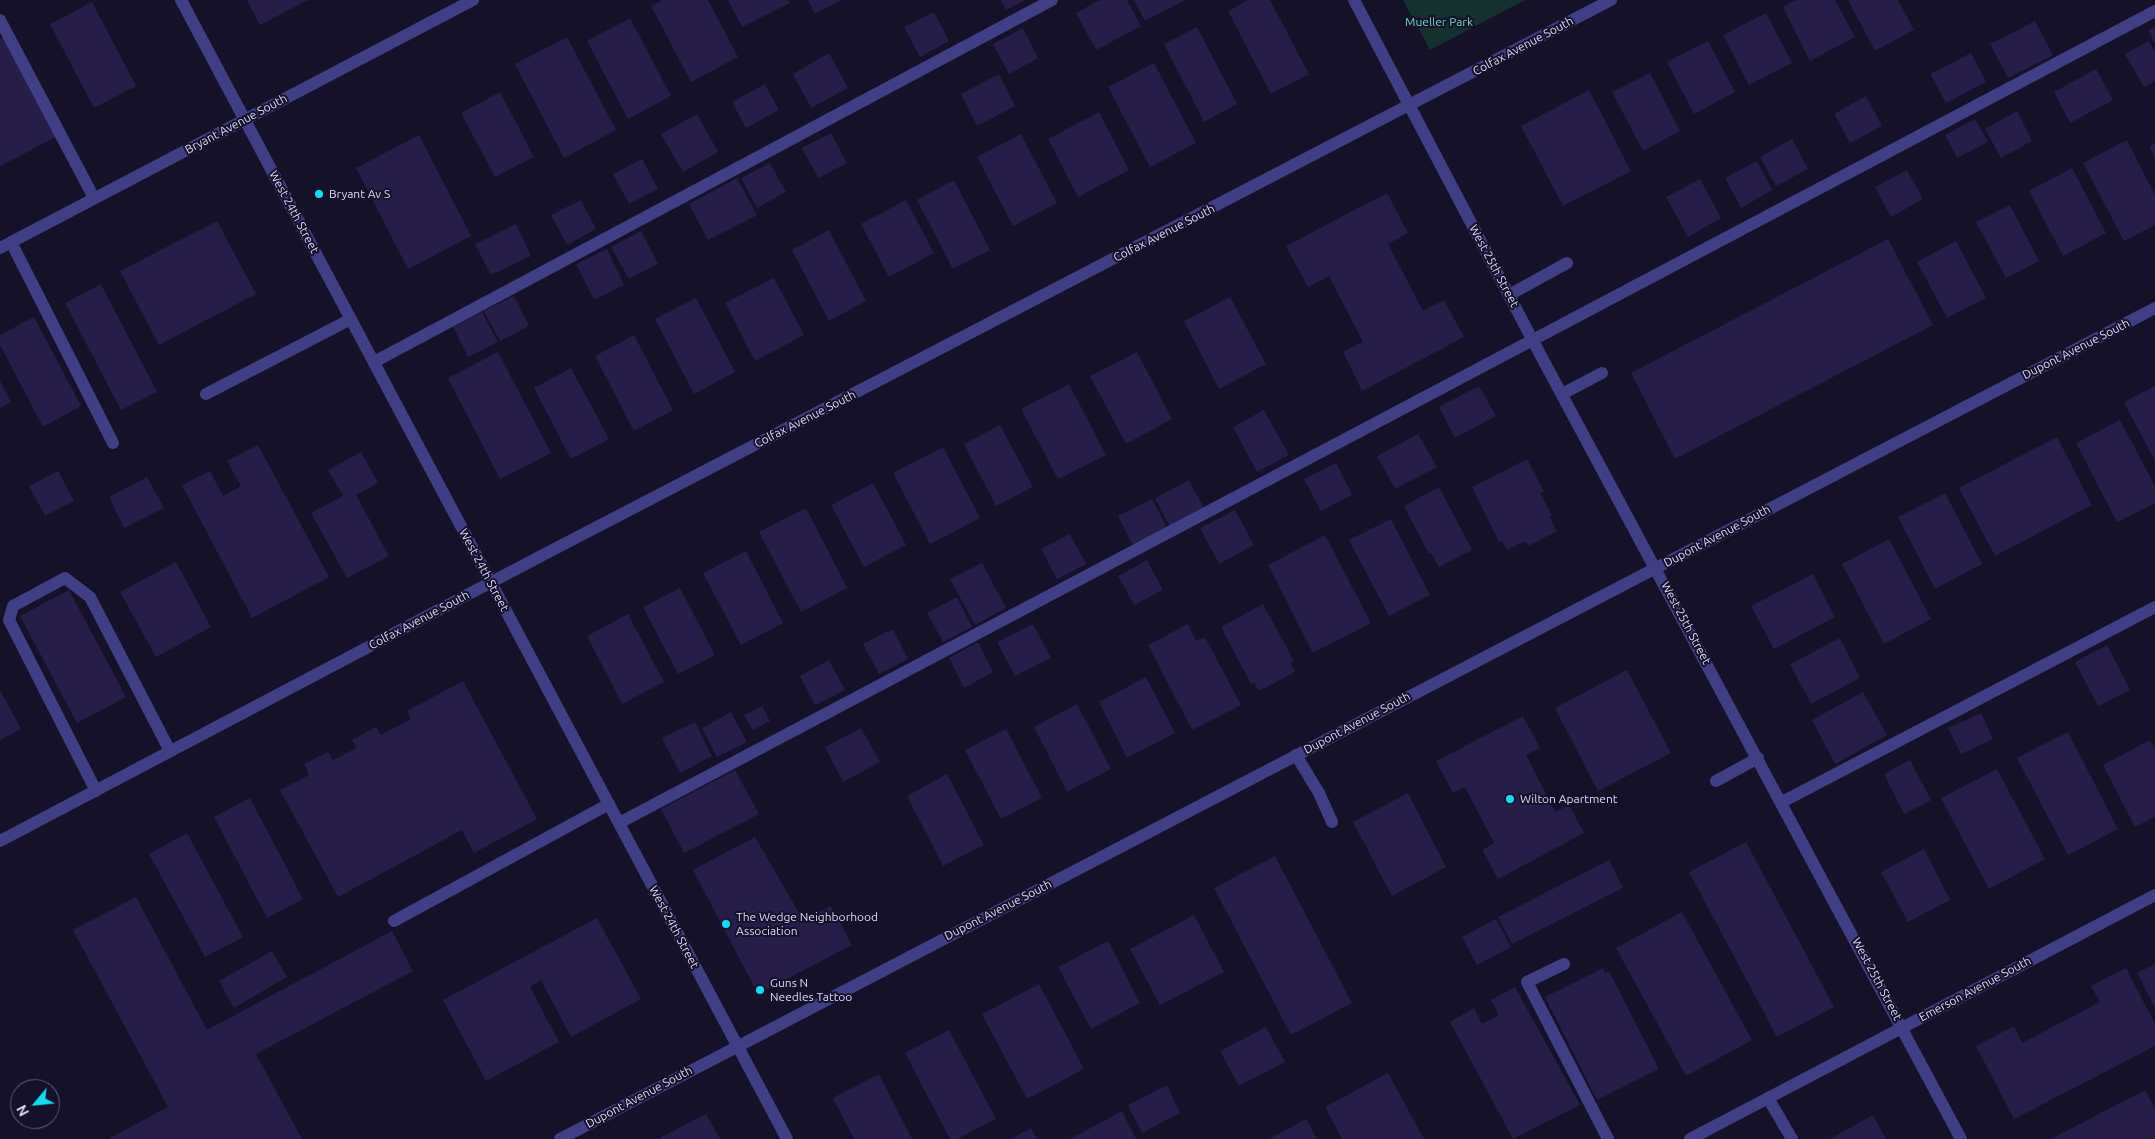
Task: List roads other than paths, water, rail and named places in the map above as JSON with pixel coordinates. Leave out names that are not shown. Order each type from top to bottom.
[{"type":"street","name":"West 24th Street","points":[[181,0],[787,1139]]},
{"type":"street","name":"Bryant Avenue South","points":[[5,245],[473,0]]},
{"type":"street","points":[[374,362],[1052,0]]},
{"type":"street","name":"West 25th Street","points":[[1354,0],[1533,341],[1656,567],[1961,1139]]},
{"type":"street","name":"Colfax Avenue South","points":[[0,841],[491,582],[1611,0]]},
{"type":"street","points":[[619,823],[2155,11]]},
{"type":"street","points":[[0,20],[94,198]]},
{"type":"street","points":[[5,245],[113,443]]},
{"type":"street","points":[[1509,295],[1567,263]]},
{"type":"street","name":"Dupont Avenue South","points":[[560,1139],[737,1045],[2155,308]]},
{"type":"street","points":[[206,394],[351,319]]},
{"type":"street","points":[[1562,394],[1602,373]]},
{"type":"street","points":[[96,791],[9,620],[13,606],[65,578],[90,597],[170,751]]},
{"type":"street","points":[[1782,802],[2155,607]]},
{"type":"street","points":[[1296,755],[1319,793],[1332,822]]},
{"type":"street","points":[[1716,781],[1758,758]]},
{"type":"street","points":[[394,921],[609,804]]},
{"type":"street","name":"Emerson Avenue South","points":[[1690,1139],[2155,895]]},
{"type":"street","points":[[1564,964],[1527,982],[1608,1139]]},
{"type":"street","points":[[1768,1098],[1792,1139]]},
{"type":"place","name":"Bryant Av S","points":[[319,194]]},
{"type":"place","name":"Wilton Apartment","points":[[1510,799]]},
{"type":"place","name":"The Wedge Neighborhood Association","points":[[726,924]]},
{"type":"place","name":"Guns N Needles Tattoo","points":[[760,990]]},
{"type":"park label","name":"Mueller Park","points":[[1439,22]]}]
